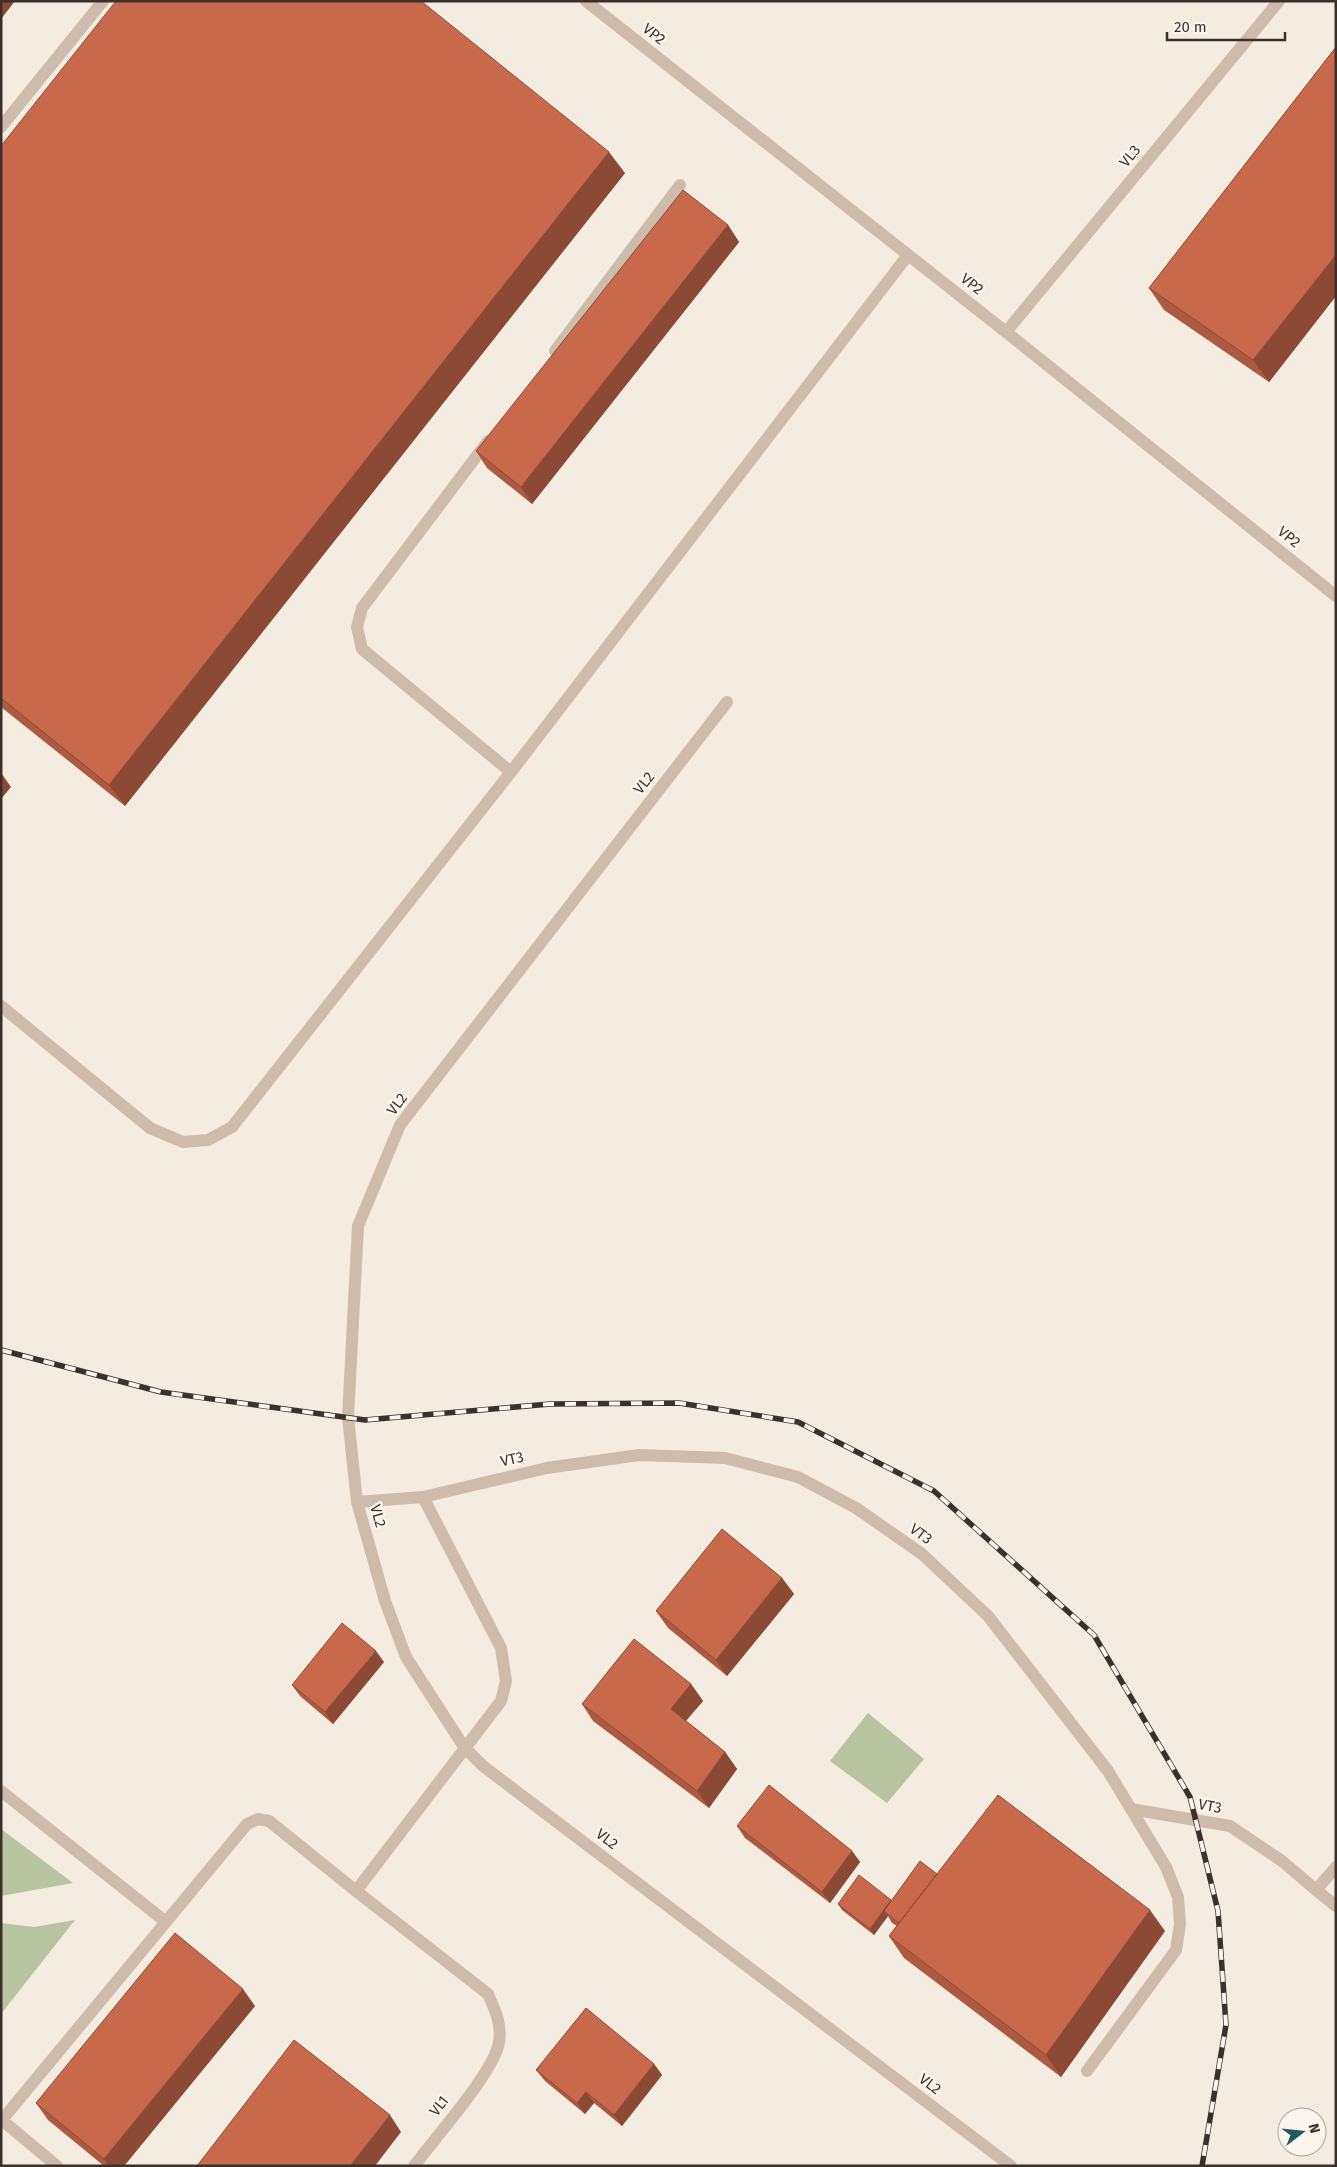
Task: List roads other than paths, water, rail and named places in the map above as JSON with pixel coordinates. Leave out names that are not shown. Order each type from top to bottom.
[{"type":"lane","points":[[1,127],[103,1]]},
{"type":"lane","name":"VP2","points":[[586,1],[1006,332],[1336,596]]},
{"type":"lane","name":"VL3","points":[[1006,332],[1279,1]]},
{"type":"lane","points":[[548,361],[680,185]]},
{"type":"lane","points":[[1,1006],[150,1128],[183,1142],[208,1140],[232,1127],[511,772],[908,255]]},
{"type":"lane","points":[[494,432],[362,608],[357,627],[362,649],[511,772]]},
{"type":"lane","name":"VL2","points":[[726,702],[400,1125],[358,1226],[348,1417],[357,1502],[385,1601],[406,1657],[464,1747],[483,1766],[1011,2166]]},
{"type":"lane","name":"VT3","points":[[357,1502],[423,1497],[547,1468],[639,1455],[725,1458],[798,1478],[856,1508],[922,1554],[988,1616],[1108,1771],[1131,1809],[1230,1826],[1282,1862],[1336,1906]]},
{"type":"lane","points":[[356,1891],[464,1747],[501,1701],[506,1681],[501,1648],[423,1497]]},
{"type":"lane","points":[[1,1791],[166,1922]]},
{"type":"lane","points":[[1087,2071],[1176,1950],[1179,1933],[1178,1897],[1166,1867],[1131,1809]]},
{"type":"lane","name":"VL1","points":[[2,2120],[247,1824],[258,1819],[270,1821],[488,1994],[499,2018],[499,2043],[490,2066],[414,2166]]},
{"type":"lane","points":[[1316,1890],[1336,1867]]},
{"type":"lane","points":[[2,2120],[57,2166]]},
{"type":"railway","points":[[1,1350],[161,1392],[365,1420],[550,1404],[679,1403],[798,1422],[934,1491],[1094,1635],[1190,1797],[1218,1911],[1226,2025],[1202,2166]]}]
